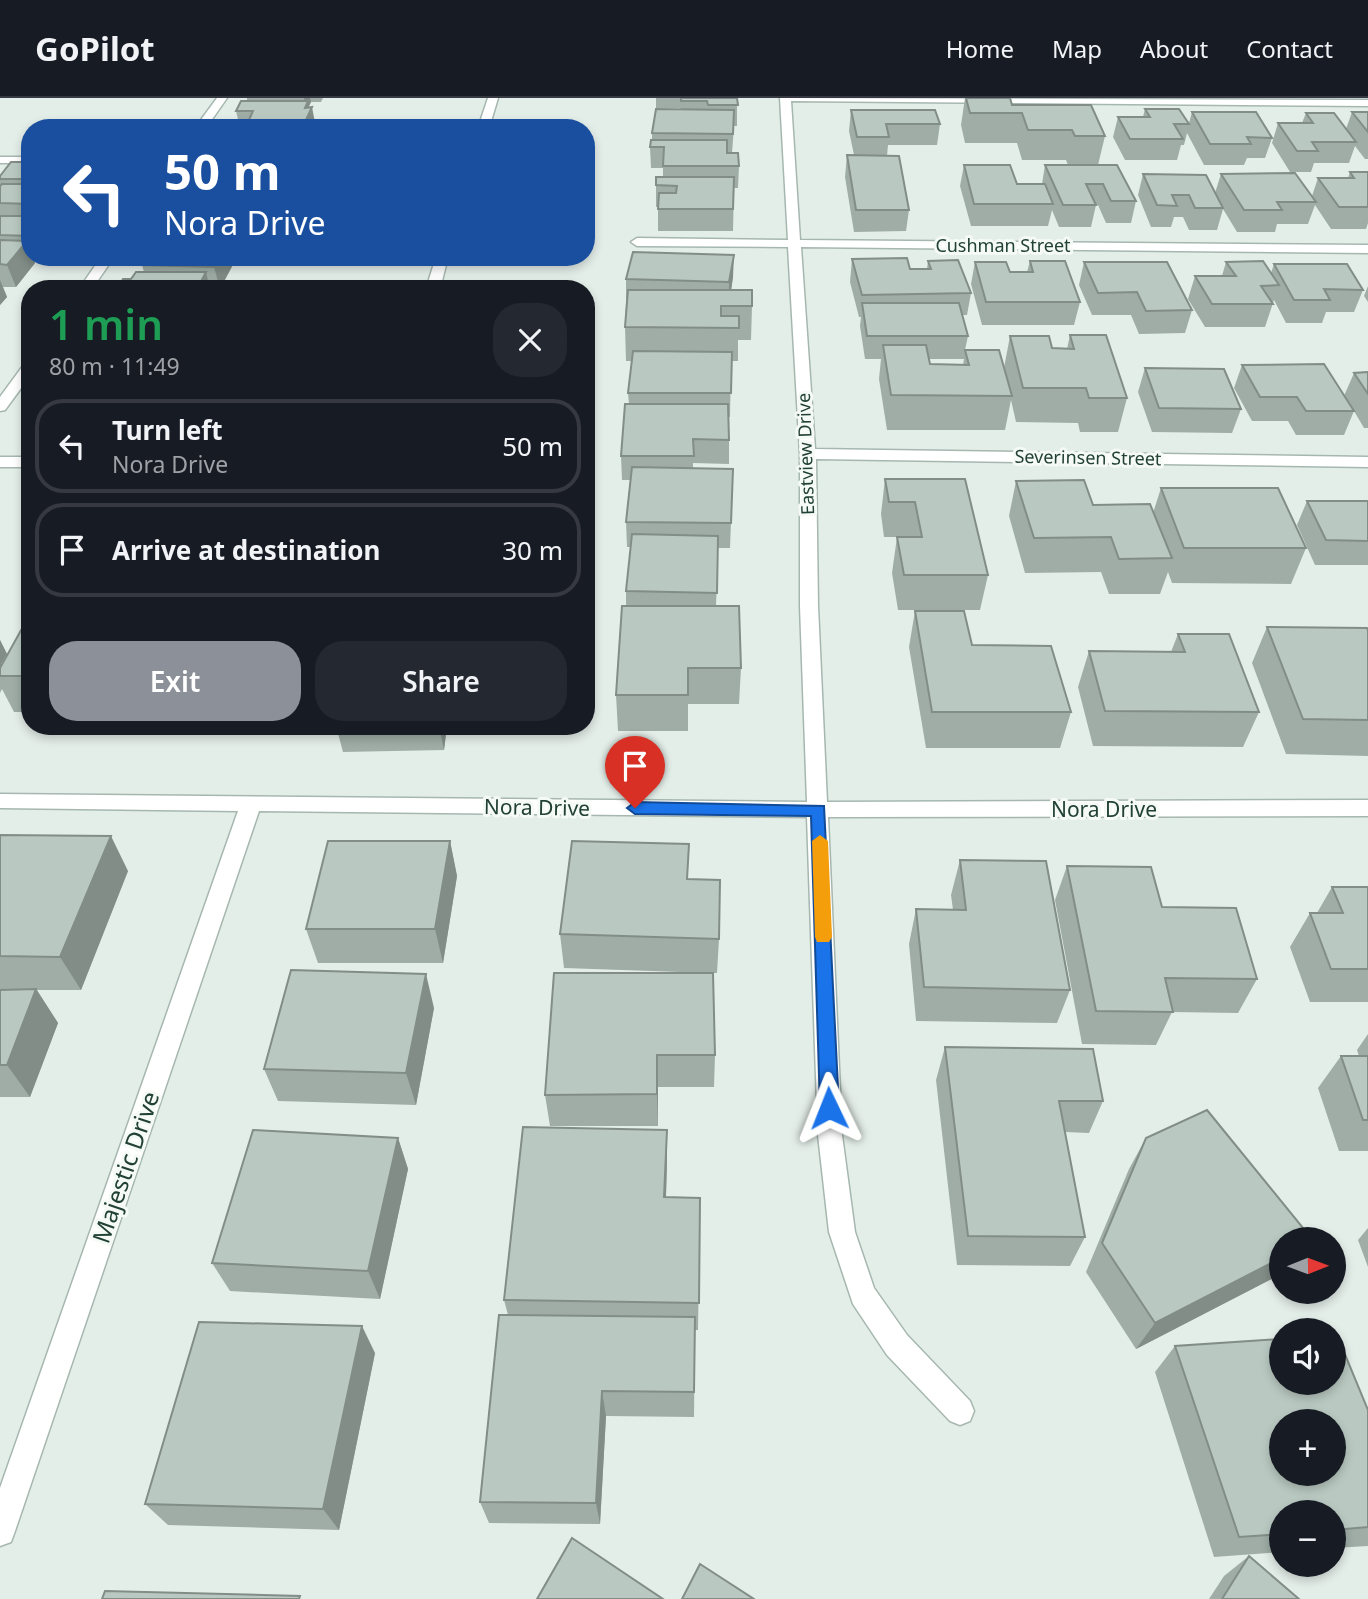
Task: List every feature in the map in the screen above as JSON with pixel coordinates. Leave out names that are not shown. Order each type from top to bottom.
[{"type":"street","points":[[207,119],[222,98]]},
{"type":"street","points":[[486,119],[493,98]]},
{"type":"street","points":[[785,98],[1368,103]]},
{"type":"street","name":"Eastview Drive","points":[[785,98],[808,454],[809,606],[830,1135],[842,1232],[863,1295],[897,1345],[960,1411]]},
{"type":"street","points":[[0,160],[21,160]]},
{"type":"street","name":"Cushman Street","points":[[637,242],[1368,249]]},
{"type":"street","points":[[0,407],[21,378]]},
{"type":"street","name":"Severinsen Street","points":[[808,454],[1368,462]]},
{"type":"street","points":[[0,462],[21,462]]},
{"type":"street","name":"Nora Drive","points":[[0,801],[818,810],[1368,808]]},
{"type":"street","name":"Majestic Drive","points":[[0,1531],[251,804]]},
{"type":"building","points":[[681,98],[737,98],[738,105],[708,105],[707,101],[681,101]]},
{"type":"building","points":[[966,98],[1010,98],[1012,105],[1091,105],[1105,136],[1075,136],[1072,130],[1028,130],[1022,113],[970,113]]},
{"type":"building","points":[[241,101],[308,101],[305,108],[312,107],[306,119],[249,119],[253,111],[236,111]]},
{"type":"building","points":[[656,109],[734,110],[733,134],[652,133]]},
{"type":"building","points":[[1145,109],[1179,109],[1189,124],[1174,124],[1183,139],[1130,139],[1118,117],[1150,117]]},
{"type":"building","points":[[851,110],[935,110],[940,124],[886,124],[889,137],[857,137]]},
{"type":"building","points":[[1192,112],[1256,112],[1272,138],[1247,137],[1251,144],[1210,144]]},
{"type":"building","points":[[1352,112],[1368,112],[1368,132]]},
{"type":"building","points":[[1306,113],[1334,113],[1356,142],[1312,142],[1318,151],[1297,151],[1278,123],[1313,123]]},
{"type":"building","points":[[651,140],[727,140],[727,153],[738,153],[739,166],[663,166],[664,147],[650,147]]},
{"type":"building","points":[[847,155],[899,156],[909,210],[856,210]]},
{"type":"building","points":[[11,162],[21,162],[21,179],[0,179]]},
{"type":"building","points":[[964,165],[1010,165],[1017,184],[1045,184],[1053,204],[974,204]]},
{"type":"building","points":[[1045,165],[1117,165],[1136,201],[1111,201],[1103,184],[1086,184],[1096,205],[1063,205]]},
{"type":"building","points":[[1350,172],[1368,172],[1368,207],[1339,207],[1318,178],[1354,178]]},
{"type":"building","points":[[1295,173],[1316,202],[1277,202],[1282,210],[1244,210],[1221,174]]},
{"type":"building","points":[[1143,174],[1206,175],[1223,208],[1195,208],[1189,195],[1172,195],[1177,206],[1157,205]]},
{"type":"building","points":[[656,177],[734,177],[733,209],[658,209],[659,193],[676,193],[677,186],[656,185]]},
{"type":"building","points":[[21,184],[21,204],[0,203],[0,186]]},
{"type":"building","points":[[0,216],[21,216],[21,236],[0,235]]},
{"type":"building","points":[[0,240],[21,241],[21,248],[7,265],[0,264]]},
{"type":"building","points":[[633,252],[734,255],[729,282],[626,279]]},
{"type":"building","points":[[907,258],[910,269],[931,269],[928,261],[958,260],[971,293],[862,295],[852,259]]},
{"type":"building","points":[[1030,261],[1065,261],[1080,302],[986,302],[975,262],[1006,262],[1010,272],[1033,272]]},
{"type":"building","points":[[1263,261],[1279,285],[1261,286],[1273,304],[1212,304],[1195,276],[1236,276],[1226,262]]},
{"type":"building","points":[[1084,262],[1167,262],[1192,310],[1146,311],[1137,292],[1098,293]]},
{"type":"building","points":[[1274,264],[1347,264],[1363,290],[1324,289],[1330,300],[1294,300]]},
{"type":"building","points":[[136,272],[206,272],[202,280],[122,280],[131,279]]},
{"type":"building","points":[[628,290],[752,290],[752,306],[721,306],[721,316],[739,316],[739,328],[625,327]]},
{"type":"building","points":[[862,303],[959,303],[968,336],[867,336]]},
{"type":"building","points":[[1070,335],[1106,335],[1127,398],[1089,398],[1086,388],[1023,388],[1010,336],[1049,336],[1052,348],[1074,349]]},
{"type":"building","points":[[883,345],[926,345],[930,364],[969,365],[965,350],[999,350],[1012,396],[891,395]]},
{"type":"building","points":[[633,351],[732,352],[731,393],[628,393]]},
{"type":"building","points":[[1324,364],[1354,411],[1306,411],[1297,397],[1260,397],[1242,365]]},
{"type":"building","points":[[1145,368],[1224,369],[1241,409],[1159,408]]},
{"type":"building","points":[[1368,372],[1368,394],[1354,373]]},
{"type":"building","points":[[625,404],[728,404],[729,440],[693,439],[694,456],[621,456]]},
{"type":"building","points":[[632,467],[733,469],[731,523],[626,522]]},
{"type":"building","points":[[885,479],[965,479],[988,575],[904,575],[897,537],[922,537],[915,502],[889,502]]},
{"type":"building","points":[[1084,480],[1093,505],[1150,504],[1172,558],[1119,559],[1111,537],[1034,538],[1016,481]]},
{"type":"building","points":[[1161,488],[1278,488],[1306,548],[1184,548]]},
{"type":"building","points":[[1307,501],[1368,501],[1368,541],[1326,540]]},
{"type":"building","points":[[632,534],[718,536],[717,593],[626,591]]},
{"type":"building","points":[[622,606],[739,606],[741,668],[688,668],[688,695],[616,695]]},
{"type":"building","points":[[915,611],[964,611],[972,645],[1051,646],[1071,712],[932,712]]},
{"type":"building","points":[[1267,627],[1367,628],[1368,720],[1303,719]]},
{"type":"building","points":[[21,630],[21,676],[0,676],[0,668]]},
{"type":"building","points":[[1178,634],[1229,634],[1259,712],[1105,711],[1089,651],[1185,652]]},
{"type":"building","points":[[0,835],[111,836],[60,957],[0,956]]},
{"type":"building","points":[[328,841],[450,841],[435,929],[306,929]]},
{"type":"building","points":[[572,841],[689,844],[687,879],[720,880],[719,939],[560,934]]},
{"type":"building","points":[[960,860],[1046,861],[1070,990],[924,987],[916,909],[966,910]]},
{"type":"building","points":[[1067,866],[1151,867],[1162,907],[1236,908],[1257,979],[1165,978],[1173,1012],[1096,1011]]},
{"type":"building","points":[[1332,887],[1368,887],[1368,969],[1331,969],[1310,913],[1343,913]]},
{"type":"building","points":[[291,970],[426,974],[406,1073],[264,1069]]},
{"type":"building","points":[[554,973],[713,973],[715,1055],[657,1055],[657,1094],[545,1095]]},
{"type":"building","points":[[36,989],[7,1065],[0,1065],[0,990]]},
{"type":"building","points":[[945,1047],[1093,1049],[1103,1101],[1059,1101],[1085,1237],[968,1236]]},
{"type":"building","points":[[1341,1056],[1368,1056],[1368,1120],[1363,1120]]},
{"type":"building","points":[[1207,1110],[1302,1227],[1269,1227],[1269,1264],[1155,1323],[1102,1243],[1146,1138]]},
{"type":"building","points":[[523,1127],[667,1130],[664,1197],[700,1198],[699,1303],[504,1300]]},
{"type":"building","points":[[253,1130],[398,1138],[368,1271],[212,1263]]},
{"type":"building","points":[[499,1315],[695,1317],[694,1392],[602,1391],[596,1503],[480,1502]]},
{"type":"building","points":[[199,1322],[362,1326],[323,1509],[145,1504]]},
{"type":"building","points":[[1269,1340],[1269,1395],[1346,1395],[1346,1357],[1368,1410],[1368,1527],[1346,1529],[1346,1500],[1269,1500],[1269,1535],[1239,1537],[1175,1346]]},
{"type":"building","points":[[572,1538],[663,1599],[537,1599]]},
{"type":"building","points":[[1249,1556],[1269,1573],[1269,1577],[1273,1577],[1299,1599],[1222,1599]]},
{"type":"building","points":[[700,1564],[754,1599],[682,1599]]},
{"type":"building","points":[[105,1591],[300,1596],[299,1599],[102,1599]]},
{"type":"slow traffic","points":[[820,841],[823,937]]},
{"type":"route","points":[[635,808],[818,810],[829,1108]]}]
